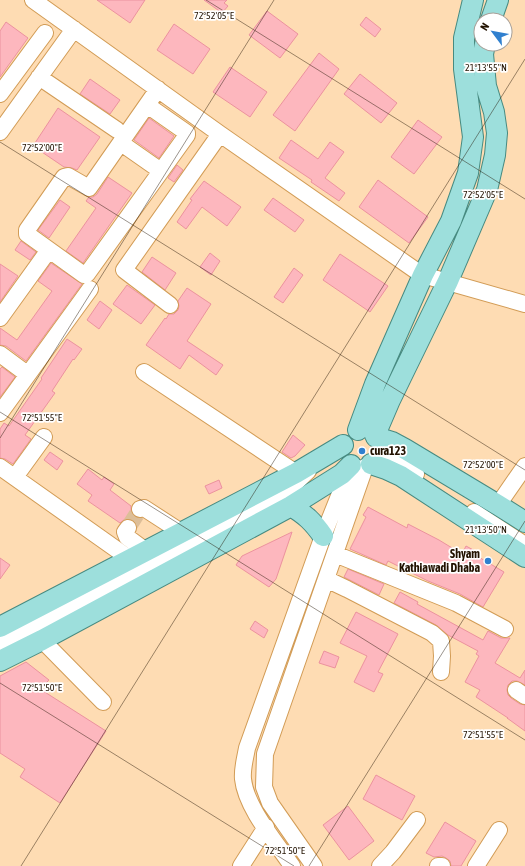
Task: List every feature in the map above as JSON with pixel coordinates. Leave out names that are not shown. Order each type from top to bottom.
[{"type":"main road","points":[[368,451],[374,384],[423,275],[451,221],[468,174],[473,136],[464,69],[464,38],[473,0]]},
{"type":"main road","points":[[494,12],[498,0]]},
{"type":"main road","points":[[0,661],[42,640],[282,503],[336,478],[368,451],[390,400],[448,281],[487,190],[495,154],[497,133],[494,112],[486,86],[483,52]]},
{"type":"main road","points":[[0,627],[296,472],[343,445],[342,451],[344,457],[368,451],[392,442],[498,504],[525,522]]},
{"type":"main road","points":[[368,451],[386,469],[401,476],[525,557]]},
{"type":"main road","points":[[282,503],[303,513],[313,522],[323,536]]},
{"type":"street","points":[[38,1],[74,29],[220,134],[423,275],[525,304]]},
{"type":"street","points":[[0,132],[6,110],[39,77],[74,29]]},
{"type":"street","points":[[0,94],[45,32]]},
{"type":"street","points":[[39,77],[119,136],[161,171]]},
{"type":"street","points":[[147,105],[187,134],[86,275],[84,275],[27,234],[27,230],[64,177],[68,176],[89,188],[119,136],[147,105],[158,89]]},
{"type":"street","points":[[170,305],[124,270],[220,134]]},
{"type":"street","points":[[0,318],[46,254]]},
{"type":"street","points":[[0,413],[90,289]]},
{"type":"street","points":[[0,354],[27,374]]},
{"type":"street","points":[[144,372],[296,472]]},
{"type":"street","points":[[15,477],[44,437]]},
{"type":"street","points":[[368,451],[525,534]]},
{"type":"street","points":[[292,866],[256,813],[246,794],[243,779],[247,748],[323,536],[343,486],[368,451]]},
{"type":"street","points":[[368,451],[409,469],[525,545]]},
{"type":"street","points":[[314,866],[270,803],[264,787],[265,754],[326,579],[368,451]]},
{"type":"street","points":[[0,644],[282,503],[288,490],[320,459]]},
{"type":"street","points":[[498,504],[525,466]]},
{"type":"street","points":[[0,467],[138,555]]},
{"type":"street","points":[[140,509],[144,508],[181,532]]},
{"type":"street","points":[[128,528],[125,532],[138,555]]},
{"type":"street","points":[[334,554],[450,600],[505,629]]},
{"type":"street","points":[[326,579],[432,633],[441,641],[441,672]]},
{"type":"street","points":[[300,600],[316,606]]},
{"type":"street","points":[[42,640],[103,702]]},
{"type":"street","points":[[380,866],[393,852],[417,820]]},
{"type":"street","points":[[241,866],[266,827]]},
{"type":"street","points":[[476,866],[499,830]]},
{"type":"building","points":[[97,0],[145,0],[130,23]]},
{"type":"building","points":[[204,0],[227,0],[224,3],[228,6],[222,13]]},
{"type":"building","points":[[267,11],[298,34],[280,58],[249,35]]},
{"type":"building","points":[[366,17],[381,29],[375,37],[360,25]]},
{"type":"building","points":[[6,22],[28,38],[0,77],[0,31]]},
{"type":"building","points":[[174,24],[210,49],[193,74],[157,50]]},
{"type":"building","points":[[319,53],[339,69],[295,131],[273,115]]},
{"type":"building","points":[[230,67],[267,92],[250,117],[213,92]]},
{"type":"building","points":[[360,74],[397,103],[381,123],[344,94]]},
{"type":"building","points":[[90,79],[120,100],[110,114],[80,94]]},
{"type":"building","points":[[58,108],[100,137],[77,170],[64,167],[33,146]]},
{"type":"building","points":[[149,118],[174,136],[159,158],[134,140]]},
{"type":"building","points":[[418,120],[442,137],[414,174],[391,157]]},
{"type":"building","points":[[291,140],[318,159],[330,142],[344,152],[325,178],[345,193],[339,201],[311,182],[312,180],[279,158]]},
{"type":"building","points":[[177,165],[183,170],[174,182],[168,178]]},
{"type":"building","points":[[108,177],[132,193],[83,263],[66,251],[96,208],[86,201],[89,197],[93,197],[97,194]]},
{"type":"building","points":[[378,180],[428,217],[409,243],[359,207]]},
{"type":"building","points":[[204,181],[241,207],[227,226],[202,207],[186,229],[177,222],[192,200],[190,199]]},
{"type":"building","points":[[273,198],[304,220],[295,232],[264,210]]},
{"type":"building","points":[[60,200],[70,207],[49,238],[38,230]]},
{"type":"building","points":[[21,241],[36,252],[30,260],[15,250]]},
{"type":"building","points":[[210,253],[220,261],[211,275],[200,267]]},
{"type":"building","points":[[340,254],[388,286],[370,312],[323,280]]},
{"type":"building","points":[[152,257],[176,273],[165,290],[142,272]]},
{"type":"building","points":[[51,263],[82,284],[26,361],[6,346],[0,345],[0,328],[17,340],[52,291],[38,281]]},
{"type":"building","points":[[0,264],[18,276],[0,302]]},
{"type":"building","points":[[294,268],[303,275],[283,303],[274,297]]},
{"type":"building","points":[[127,285],[155,305],[141,324],[113,304]]},
{"type":"building","points":[[187,288],[211,304],[187,341],[223,365],[216,375],[189,355],[180,369],[146,345],[165,318],[166,319],[169,314],[174,314],[178,310],[178,301]]},
{"type":"building","points":[[100,301],[112,310],[99,329],[87,320]]},
{"type":"building","points":[[67,339],[82,349],[74,360],[73,359],[52,391],[55,393],[25,435],[31,439],[13,464],[0,458],[0,429],[4,423],[9,426],[42,379],[41,378]]},
{"type":"building","points":[[2,367],[15,377],[0,397],[0,369]]},
{"type":"building","points":[[293,435],[305,445],[295,456],[291,458],[282,452]]},
{"type":"building","points":[[50,452],[63,461],[57,470],[44,460]]},
{"type":"building","points":[[88,469],[102,480],[104,477],[114,484],[110,490],[131,506],[133,516],[131,519],[125,519],[120,523],[88,501],[92,495],[77,484]]},
{"type":"building","points":[[219,480],[222,488],[209,494],[205,486]]},
{"type":"building","points":[[368,507],[407,528],[408,524],[462,554],[466,546],[479,553],[477,556],[504,572],[483,607],[460,594],[428,581],[388,561],[386,565],[350,549],[366,517],[363,515]]},
{"type":"building","points":[[292,532],[276,579],[269,587],[236,565],[242,556]]},
{"type":"building","points":[[0,558],[10,565],[0,579]]},
{"type":"building","points":[[348,569],[384,584],[379,595],[344,577]]},
{"type":"building","points":[[400,592],[418,602],[417,604],[483,640],[488,631],[501,638],[510,638],[495,663],[520,678],[525,670],[525,685],[517,681],[512,681],[508,685],[507,690],[508,695],[511,698],[520,704],[525,705],[525,731],[476,697],[480,690],[465,682],[479,656],[476,654],[478,651],[448,635],[436,625],[394,603]]},
{"type":"building","points":[[356,612],[398,634],[378,672],[383,674],[374,692],[354,682],[367,656],[340,643]]},
{"type":"building","points":[[255,621],[268,630],[264,638],[250,629]]},
{"type":"building","points":[[324,651],[339,657],[335,668],[319,663]]},
{"type":"building","points":[[26,662],[49,680],[40,689],[106,731],[60,803],[20,777],[25,769],[0,753],[0,676]]},
{"type":"building","points":[[376,775],[415,796],[402,820],[363,799]]},
{"type":"building","points":[[348,806],[374,841],[349,860],[323,825]]},
{"type":"building","points":[[445,822],[476,841],[461,866],[451,866],[450,861],[446,858],[442,856],[434,857],[426,853]]},
{"type":"tunnel","points":[[128,528],[140,509]]},
{"type":"place","name":"cura123","points":[[362,451]]},
{"type":"place","name":"Shyam Kathiawadi Dhaba","points":[[488,561]]}]
